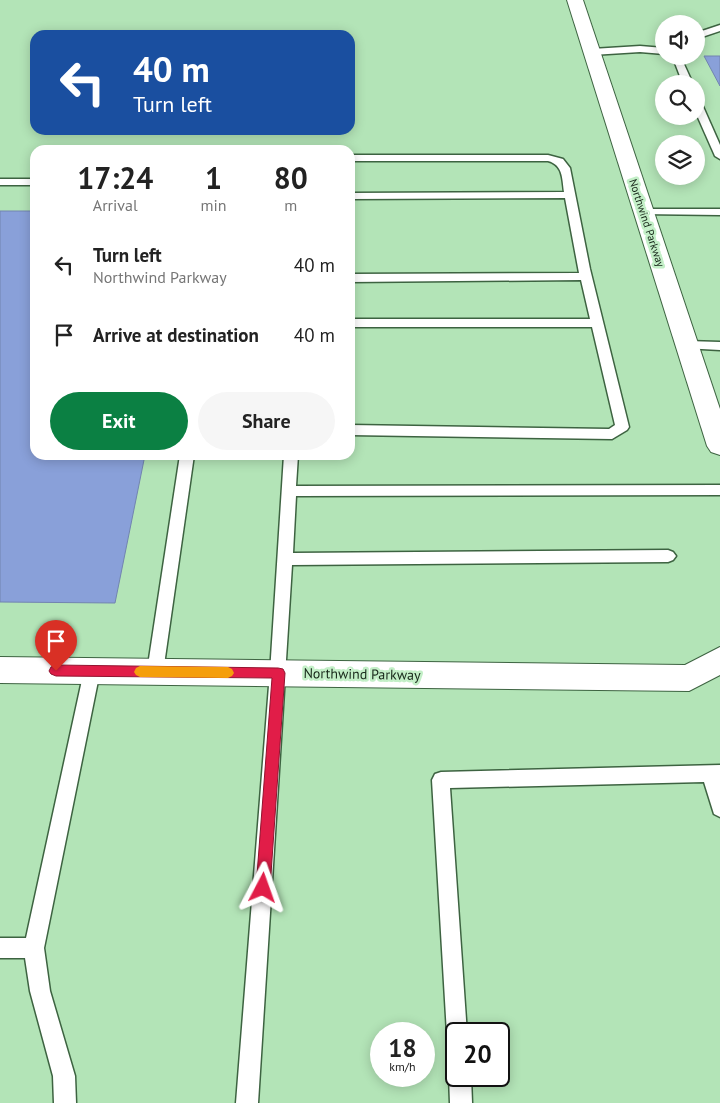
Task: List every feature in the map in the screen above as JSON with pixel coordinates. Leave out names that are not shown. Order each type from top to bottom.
[{"type":"street","name":"Northwind Parkway","points":[[575,0],[720,446]]},
{"type":"street","name":"Northwind Parkway","points":[[0,670],[689,678],[720,660]]},
{"type":"lane","points":[[705,33],[720,28]]},
{"type":"lane","points":[[592,52],[655,49]]},
{"type":"lane","points":[[705,122],[720,156]]},
{"type":"lane","points":[[355,158],[548,158],[559,161],[565,168],[586,276],[622,427],[612,434],[355,430]]},
{"type":"lane","points":[[0,182],[30,182]]},
{"type":"lane","points":[[355,196],[570,195]]},
{"type":"lane","points":[[644,212],[720,212]]},
{"type":"lane","points":[[355,278],[586,276]]},
{"type":"lane","points":[[355,323],[597,323]]},
{"type":"lane","points":[[687,345],[720,346]]},
{"type":"lane","points":[[154,672],[185,460]]},
{"type":"lane","points":[[248,1103],[291,460]]},
{"type":"lane","points":[[289,492],[720,490]]},
{"type":"lane","points":[[285,559],[668,556]]},
{"type":"lane","points":[[65,1103],[64,1076],[40,991],[34,948],[92,671]]},
{"type":"lane","points":[[456,1022],[441,780],[716,773],[720,808]]},
{"type":"lane","points":[[0,948],[34,948]]},
{"type":"lane","points":[[460,1087],[461,1103]]},
{"type":"shaded area","points":[[0,0],[720,0],[720,1103],[0,1103]]},
{"type":"building","points":[[705,56],[720,56],[720,86],[705,58]]},
{"type":"building","points":[[0,211],[30,211],[30,460],[144,460],[115,603],[0,602]]},
{"type":"slow traffic","points":[[140,672],[228,673]]},
{"type":"route","points":[[56,671],[278,673],[263,888]]}]
